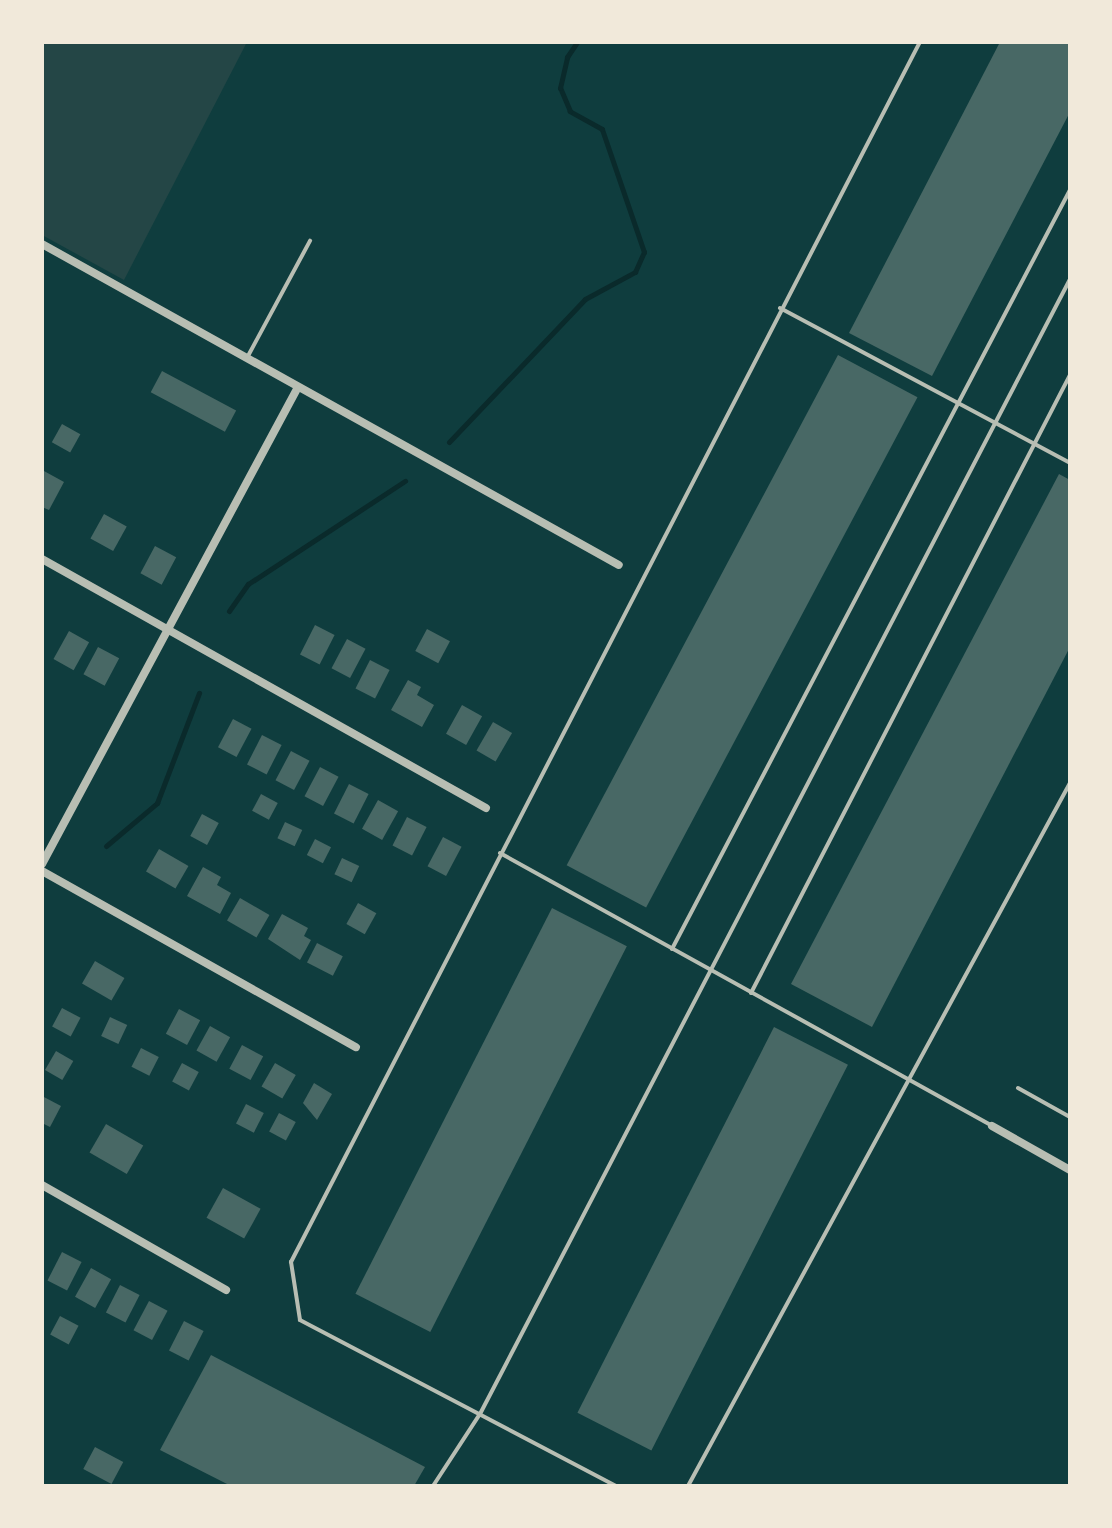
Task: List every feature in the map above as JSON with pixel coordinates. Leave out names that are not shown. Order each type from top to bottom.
[{"type":"street","points":[[42,244],[619,565]]},
{"type":"street","points":[[42,864],[298,387]]},
{"type":"street","points":[[42,559],[486,808]]},
{"type":"street","points":[[42,871],[356,1047]]},
{"type":"street","points":[[992,1126],[1070,1170]]},
{"type":"street","points":[[42,1185],[226,1290]]},
{"type":"lane","points":[[616,1486],[300,1320],[291,1262],[780,308],[920,42]]},
{"type":"lane","points":[[672,949],[1070,190]]},
{"type":"lane","points":[[247,358],[310,241]]},
{"type":"lane","points":[[433,1486],[480,1414],[1070,279]]},
{"type":"lane","points":[[780,308],[1070,463]]},
{"type":"lane","points":[[751,993],[1070,375]]},
{"type":"lane","points":[[688,1486],[1070,783]]},
{"type":"lane","points":[[500,853],[992,1126]]},
{"type":"lane","points":[[1018,1088],[1070,1117]]},
{"type":"shaded area","points":[[42,42],[247,42],[124,280],[42,235]]},
{"type":"building","points":[[1000,42],[1070,42],[1070,112],[932,376],[849,333]]},
{"type":"building","points":[[838,355],[917,397],[646,908],[567,865]]},
{"type":"building","points":[[162,371],[236,410],[225,432],[151,392]]},
{"type":"building","points":[[62,424],[80,434],[70,453],[52,442]]},
{"type":"building","points":[[44,471],[64,482],[49,510],[42,507]]},
{"type":"building","points":[[1059,474],[1070,480],[1070,647],[872,1027],[791,984]]},
{"type":"building","points":[[104,514],[127,527],[113,551],[90,538]]},
{"type":"building","points":[[155,546],[176,557],[162,585],[140,573]]},
{"type":"building","points":[[315,625],[335,635],[320,664],[300,654]]},
{"type":"building","points":[[427,629],[450,641],[438,663],[415,651]]},
{"type":"building","points":[[69,631],[89,642],[74,670],[53,659]]},
{"type":"building","points":[[347,639],[366,649],[350,678],[332,668]]},
{"type":"building","points":[[98,647],[119,658],[105,686],[83,674]]},
{"type":"building","points":[[370,660],[390,670],[375,698],[355,689]]},
{"type":"building","points":[[408,680],[421,687],[417,695],[434,705],[422,727],[391,710]]},
{"type":"building","points":[[462,705],[482,716],[466,745],[446,734]]},
{"type":"building","points":[[233,719],[252,729],[237,757],[218,747]]},
{"type":"building","points":[[493,722],[512,733],[496,762],[476,751]]},
{"type":"building","points":[[262,735],[282,745],[267,774],[247,764]]},
{"type":"building","points":[[291,751],[310,761],[294,790],[276,780]]},
{"type":"building","points":[[320,767],[339,777],[323,806],[305,796]]},
{"type":"building","points":[[349,784],[369,794],[354,823],[334,813]]},
{"type":"building","points":[[261,794],[278,803],[269,820],[252,811]]},
{"type":"building","points":[[378,800],[398,811],[382,840],[362,829]]},
{"type":"building","points":[[202,814],[219,823],[207,845],[190,836]]},
{"type":"building","points":[[407,817],[427,827],[412,855],[392,846]]},
{"type":"building","points":[[285,822],[302,830],[295,846],[277,838]]},
{"type":"building","points":[[443,837],[462,847],[446,876],[428,866]]},
{"type":"building","points":[[315,839],[331,847],[323,863],[307,855]]},
{"type":"building","points":[[159,849],[188,866],[175,889],[146,872]]},
{"type":"building","points":[[342,858],[359,866],[352,882],[334,874]]},
{"type":"building","points":[[203,867],[221,877],[217,885],[231,893],[220,914],[187,896]]},
{"type":"building","points":[[240,898],[269,915],[256,938],[227,921]]},
{"type":"building","points":[[358,903],[376,913],[365,934],[346,924]]},
{"type":"building","points":[[552,908],[627,946],[430,1332],[355,1294]]},
{"type":"building","points":[[282,914],[308,928],[304,936],[311,940],[300,960],[268,939]]},
{"type":"building","points":[[317,943],[343,956],[333,976],[307,963]]},
{"type":"building","points":[[95,961],[124,978],[111,1001],[82,984]]},
{"type":"building","points":[[62,1008],[81,1018],[71,1036],[52,1027]]},
{"type":"building","points":[[179,1009],[200,1020],[187,1045],[166,1034]]},
{"type":"building","points":[[110,1017],[127,1025],[118,1044],[101,1036]]},
{"type":"building","points":[[210,1026],[230,1037],[217,1062],[196,1050]]},
{"type":"building","points":[[774,1027],[848,1065],[651,1450],[577,1413]]},
{"type":"building","points":[[242,1045],[263,1056],[251,1080],[229,1069]]},
{"type":"building","points":[[141,1048],[159,1057],[149,1076],[131,1067]]},
{"type":"building","points":[[56,1051],[73,1061],[62,1080],[45,1070]]},
{"type":"building","points":[[182,1063],[199,1072],[189,1090],[172,1082]]},
{"type":"building","points":[[275,1063],[296,1075],[282,1098],[262,1086]]},
{"type":"building","points":[[314,1083],[332,1094],[317,1120],[303,1103]]},
{"type":"building","points":[[42,1096],[61,1106],[50,1127],[42,1123]]},
{"type":"building","points":[[246,1104],[264,1113],[254,1133],[236,1124]]},
{"type":"building","points":[[279,1113],[296,1122],[286,1140],[269,1132]]},
{"type":"building","points":[[106,1124],[143,1146],[127,1174],[90,1153]]},
{"type":"building","points":[[223,1188],[261,1209],[244,1239],[207,1218]]},
{"type":"building","points":[[62,1252],[82,1262],[67,1290],[47,1281]]},
{"type":"building","points":[[91,1268],[111,1279],[95,1308],[75,1297]]},
{"type":"building","points":[[120,1285],[140,1295],[126,1323],[106,1313]]},
{"type":"building","points":[[149,1301],[168,1311],[152,1340],[134,1330]]},
{"type":"building","points":[[60,1316],[79,1326],[69,1344],[50,1335]]},
{"type":"building","points":[[184,1321],[204,1331],[189,1360],[169,1350]]},
{"type":"building","points":[[211,1355],[425,1467],[414,1486],[231,1486],[160,1450]]},
{"type":"building","points":[[95,1447],[123,1462],[112,1484],[83,1469]]},
{"type":"waterway","points":[[449,442],[585,299],[635,272],[644,252],[602,129],[570,111],[560,88],[567,57],[577,42]]},
{"type":"waterway","points":[[229,611],[248,584],[405,481]]},
{"type":"waterway","points":[[106,846],[157,803],[199,693]]}]
